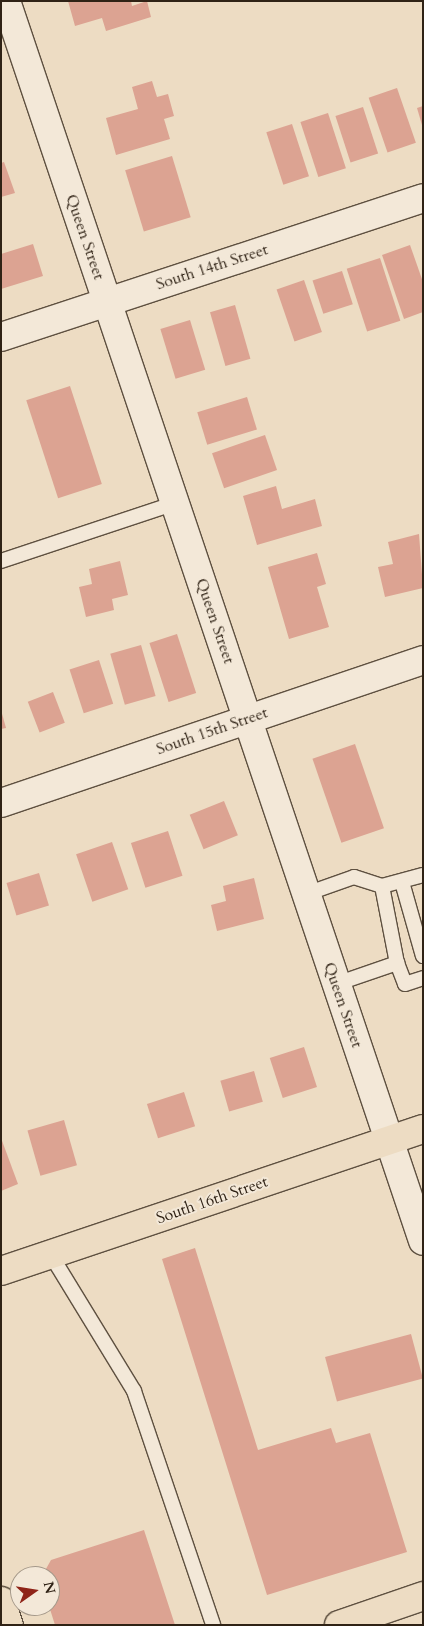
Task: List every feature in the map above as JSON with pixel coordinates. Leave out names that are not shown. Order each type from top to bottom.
[{"type":"main road","name":"South 16th Street","points":[[1,1272],[423,1129]]},
{"type":"main road","points":[[339,1625],[423,1596]]},
{"type":"main road","points":[[1,1601],[9,1625]]},
{"type":"street","name":"Queen Street","points":[[6,1],[336,984],[420,1226]]},
{"type":"street","name":"South 14th Street","points":[[1,338],[423,198]]},
{"type":"street","name":"South 15th Street","points":[[1,803],[423,660]]},
{"type":"lane","points":[[1,561],[175,503]]},
{"type":"lane","points":[[306,894],[354,877],[382,886],[423,875]]},
{"type":"lane","points":[[402,882],[423,956]]},
{"type":"lane","points":[[382,886],[398,962],[405,984],[423,978]]},
{"type":"lane","points":[[336,984],[398,962]]},
{"type":"lane","points":[[51,1255],[134,1391],[214,1625]]},
{"type":"building","points":[[68,1],[131,1],[132,6],[147,1],[151,17],[106,31],[102,18],[75,26]]},
{"type":"building","points":[[152,81],[157,97],[168,94],[174,116],[164,119],[170,139],[116,155],[106,118],[138,109],[132,87]]},
{"type":"building","points":[[397,88],[416,143],[388,153],[369,98]]},
{"type":"building","points":[[423,106],[423,125],[422,125],[417,108]]},
{"type":"building","points":[[363,107],[378,154],[351,163],[335,116]]},
{"type":"building","points":[[328,113],[346,168],[318,177],[300,122]]},
{"type":"building","points":[[292,124],[309,176],[283,185],[266,132]]},
{"type":"building","points":[[172,156],[191,217],[144,232],[125,170]]},
{"type":"building","points":[[4,162],[15,193],[1,197],[1,163]]},
{"type":"building","points":[[33,244],[43,276],[1,289],[1,254]]},
{"type":"building","points":[[410,245],[423,282],[423,312],[404,319],[382,255]]},
{"type":"building","points":[[380,258],[400,321],[367,332],[347,269]]},
{"type":"building","points":[[342,271],[353,304],[323,314],[313,281]]},
{"type":"building","points":[[304,280],[322,332],[294,341],[277,289]]},
{"type":"building","points":[[235,305],[250,359],[225,366],[210,312]]},
{"type":"building","points":[[190,320],[205,370],[176,379],[160,329]]},
{"type":"building","points":[[70,386],[102,484],[58,498],[26,400]]},
{"type":"building","points":[[247,397],[257,430],[207,445],[197,412]]},
{"type":"building","points":[[265,435],[277,470],[224,488],[212,453]]},
{"type":"building","points":[[276,486],[282,509],[315,499],[322,526],[257,545],[243,496]]},
{"type":"building","points":[[419,534],[423,588],[385,597],[378,567],[393,564],[388,542]]},
{"type":"building","points":[[317,553],[326,584],[317,587],[329,627],[289,639],[268,567]]},
{"type":"building","points":[[120,561],[128,595],[112,599],[114,610],[86,617],[79,587],[92,584],[89,569]]},
{"type":"building","points":[[177,634],[196,693],[169,702],[149,643]]},
{"type":"building","points":[[141,645],[156,696],[125,705],[110,654]]},
{"type":"building","points":[[99,660],[113,704],[84,713],[70,670]]},
{"type":"building","points":[[53,692],[65,723],[40,732],[28,702]]},
{"type":"building","points":[[1,710],[6,728],[1,729]]},
{"type":"building","points":[[355,744],[384,828],[341,843],[312,759]]},
{"type":"building","points":[[224,801],[238,835],[204,849],[190,815]]},
{"type":"building","points":[[168,831],[183,876],[145,888],[131,843]]},
{"type":"building","points":[[112,842],[128,889],[92,902],[76,854]]},
{"type":"building","points":[[39,873],[49,906],[16,915],[6,883]]},
{"type":"building","points":[[254,878],[264,919],[217,931],[211,905],[226,901],[223,886]]},
{"type":"building","points":[[304,1047],[317,1087],[283,1098],[270,1058]]},
{"type":"building","points":[[254,1071],[263,1102],[229,1111],[220,1081]]},
{"type":"building","points":[[184,1092],[195,1126],[158,1138],[147,1104]]},
{"type":"building","points":[[64,1120],[77,1165],[40,1176],[27,1130]]},
{"type":"building","points":[[1,1138],[18,1184],[1,1191]]},
{"type":"building","points":[[195,1248],[258,1450],[331,1428],[336,1443],[370,1433],[407,1552],[267,1595],[162,1259]]},
{"type":"building","points":[[411,1334],[423,1378],[337,1401],[325,1357]]},
{"type":"building","points":[[144,1530],[175,1625],[55,1625],[52,1616],[60,1616],[60,1566],[48,1566],[51,1560]]}]
